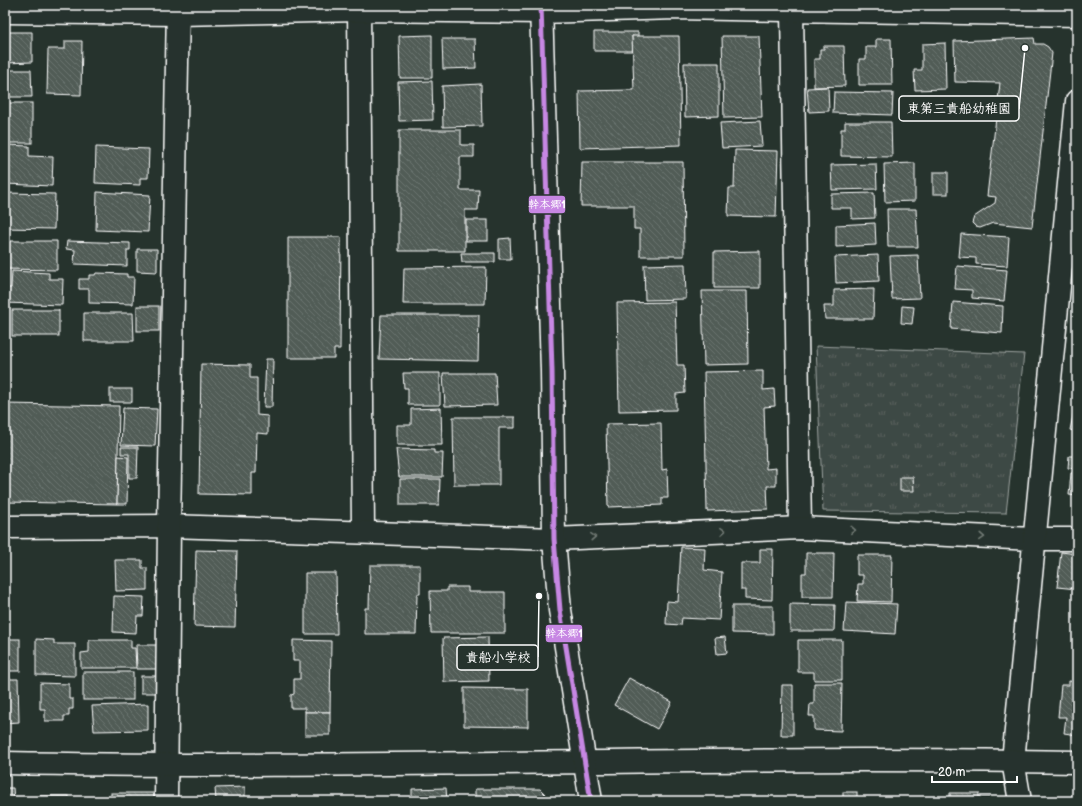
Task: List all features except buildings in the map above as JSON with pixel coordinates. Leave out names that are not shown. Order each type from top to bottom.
[{"type":"street","points":[[5,12],[359,8],[541,9],[676,6],[792,10],[918,9],[1077,15]]},
{"type":"street","points":[[359,8],[363,531]]},
{"type":"street","points":[[541,9],[552,371],[554,539],[560,610],[591,801]]},
{"type":"street","points":[[166,801],[168,526],[178,10]]},
{"type":"street","points":[[792,10],[800,528]]},
{"type":"street","points":[[1020,801],[1013,761],[1077,101]]},
{"type":"street","points":[[5,527],[168,526],[363,531],[554,539],[800,528],[1034,539],[1077,539]]},
{"type":"street","points":[[5,764],[166,766],[584,761],[1077,762]]},
{"type":"green space","points":[[816,346],[1024,354],[1006,513],[823,511]]},
{"type":"transit line","name":"幹本郷1","points":[[541,5],[552,371],[554,539],[560,610],[591,801]]},
{"type":"place","name":"東第三貴船幼稚園","points":[[1025,48]]},
{"type":"place","name":"貴船小学校","points":[[539,596]]}]
